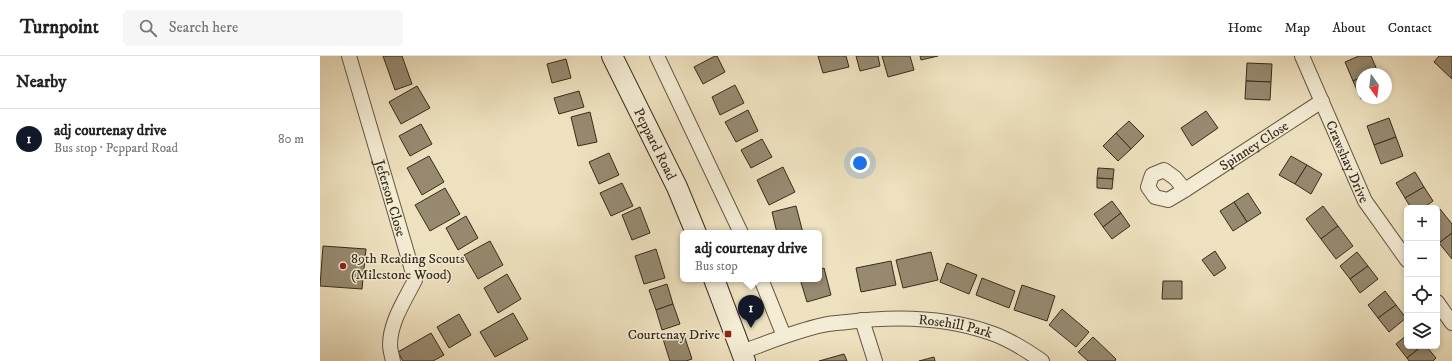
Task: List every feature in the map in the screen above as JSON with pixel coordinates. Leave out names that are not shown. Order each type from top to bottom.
[{"type":"main road","name":"Peppard Road","points":[[617,58],[678,187],[695,230]]},
{"type":"main road","points":[[715,282],[744,356]]},
{"type":"street","name":"Jeferson Close","points":[[349,56],[415,280],[403,302],[394,326],[390,345],[393,361]]},
{"type":"street","points":[[657,56],[740,230]]},
{"type":"street","name":"Crawshay Drive","points":[[1302,56],[1365,201],[1404,256]]},
{"type":"street","name":"Spinney Close","points":[[1184,190],[1322,101]]},
{"type":"street","points":[[762,282],[784,336]]},
{"type":"street","points":[[1440,306],[1452,323]]},
{"type":"street","name":"Rosehill Park","points":[[744,356],[784,336],[824,324],[862,320],[908,319],[956,324],[992,333],[1026,350],[1042,361]]},
{"type":"street","points":[[862,320],[875,361]]},
{"type":"building","points":[[383,56],[402,56],[412,84],[395,90]]},
{"type":"building","points":[[717,56],[725,72],[703,84],[694,67]]},
{"type":"building","points":[[818,56],[846,56],[849,67],[823,73]]},
{"type":"building","points":[[856,56],[878,56],[880,66],[860,71]]},
{"type":"building","points":[[882,56],[910,56],[914,70],[888,77]]},
{"type":"building","points":[[920,56],[938,56],[921,60]]},
{"type":"building","points":[[1359,56],[1371,56],[1376,68],[1356,68],[1356,80],[1353,81],[1345,62]]},
{"type":"building","points":[[1439,56],[1452,56],[1452,79],[1434,62]]},
{"type":"building","points":[[566,59],[571,78],[552,83],[547,64]]},
{"type":"building","points":[[1247,63],[1272,64],[1271,82],[1246,81]]},
{"type":"building","points":[[1356,80],[1356,88],[1353,81]]},
{"type":"building","points":[[1246,81],[1271,82],[1270,100],[1245,99]]},
{"type":"building","points":[[735,85],[744,103],[720,115],[712,97]]},
{"type":"building","points":[[417,86],[430,108],[401,124],[389,102]]},
{"type":"building","points":[[579,91],[584,107],[559,114],[554,98]]},
{"type":"building","points":[[748,110],[758,131],[736,142],[725,122]]},
{"type":"building","points":[[1206,111],[1218,128],[1192,146],[1181,128]]},
{"type":"building","points":[[590,112],[597,142],[578,146],[571,117]]},
{"type":"building","points":[[1389,118],[1396,137],[1374,145],[1367,126]]},
{"type":"building","points":[[1129,121],[1144,136],[1131,149],[1116,133]]},
{"type":"building","points":[[421,124],[432,144],[410,156],[399,136]]},
{"type":"building","points":[[1116,133],[1131,149],[1118,161],[1103,146]]},
{"type":"building","points":[[1396,137],[1403,156],[1381,164],[1374,145]]},
{"type":"building","points":[[762,139],[772,157],[751,168],[741,150]]},
{"type":"building","points":[[609,153],[619,175],[599,184],[589,162]]},
{"type":"building","points":[[429,156],[444,182],[422,195],[407,168]]},
{"type":"building","points":[[1291,156],[1307,165],[1295,184],[1279,175]]},
{"type":"building","points":[[1307,165],[1322,174],[1311,194],[1295,184]]},
{"type":"building","points":[[783,167],[795,192],[769,205],[757,180]]},
{"type":"building","points":[[1098,168],[1114,169],[1113,179],[1097,178]]},
{"type":"building","points":[[1415,172],[1424,187],[1405,198],[1396,183]]},
{"type":"building","points":[[1097,178],[1113,179],[1112,189],[1097,188]]},
{"type":"building","points":[[622,183],[633,206],[611,216],[600,193]]},
{"type":"building","points":[[1424,187],[1433,201],[1427,205],[1409,205],[1405,198]]},
{"type":"building","points":[[445,188],[460,214],[430,231],[415,205]]},
{"type":"building","points":[[1248,193],[1261,213],[1247,222],[1234,202]]},
{"type":"building","points":[[1112,201],[1121,213],[1103,227],[1094,214]]},
{"type":"building","points":[[1234,202],[1247,222],[1233,231],[1220,211]]},
{"type":"building","points":[[796,206],[802,230],[776,230],[772,212]]},
{"type":"building","points":[[1323,206],[1338,226],[1321,239],[1306,219]]},
{"type":"building","points":[[640,207],[650,233],[632,240],[622,215]]},
{"type":"building","points":[[1440,209],[1452,224],[1452,233],[1440,242]]},
{"type":"building","points":[[1121,213],[1130,226],[1112,239],[1103,227]]},
{"type":"building","points":[[466,216],[478,238],[458,250],[446,228]]},
{"type":"building","points":[[1338,226],[1353,246],[1336,259],[1321,239]]},
{"type":"building","points":[[1452,233],[1452,259],[1440,244],[1440,242]]},
{"type":"building","points":[[490,241],[503,265],[478,279],[464,255]]},
{"type":"building","name":"89th Reading Scouts (Milestone Wood)","points":[[323,246],[366,249],[362,289],[320,286]]},
{"type":"building","points":[[656,249],[665,278],[644,284],[635,256]]},
{"type":"building","points":[[1215,251],[1226,268],[1214,276],[1202,260]]},
{"type":"building","points":[[931,252],[938,280],[903,288],[896,260]]},
{"type":"building","points":[[1357,252],[1368,266],[1350,279],[1340,266]]},
{"type":"building","points":[[891,261],[896,285],[861,292],[856,268]]},
{"type":"building","points":[[947,263],[977,275],[969,294],[940,282]]},
{"type":"building","points":[[1368,266],[1378,279],[1360,293],[1350,279]]},
{"type":"building","points":[[824,268],[831,295],[807,302],[801,282],[822,282],[822,269]]},
{"type":"building","points":[[507,274],[521,299],[498,313],[484,288]]},
{"type":"building","points":[[982,278],[1015,291],[1009,308],[976,295]]},
{"type":"building","points":[[1163,281],[1182,281],[1182,299],[1162,299]]},
{"type":"building","points":[[667,284],[673,304],[656,310],[649,290]]},
{"type":"building","points":[[1022,285],[1055,296],[1047,321],[1014,310]]},
{"type":"building","points":[[1385,291],[1396,305],[1378,318],[1368,305]]},
{"type":"building","points":[[673,304],[680,324],[662,330],[656,310]]},
{"type":"building","points":[[1396,305],[1404,315],[1404,320],[1389,332],[1378,318]]},
{"type":"building","points":[[1062,309],[1089,332],[1076,347],[1049,325]]},
{"type":"building","points":[[513,313],[528,339],[495,357],[480,332]]},
{"type":"building","points":[[459,314],[471,335],[449,348],[437,327]]},
{"type":"building","points":[[683,332],[692,359],[686,361],[670,361],[663,339]]},
{"type":"building","points":[[431,333],[444,355],[433,361],[403,361],[398,352]]},
{"type":"building","points":[[1093,337],[1116,359],[1115,361],[1088,361],[1078,352]]},
{"type":"building","points":[[1404,337],[1404,349],[1418,349],[1407,358],[1396,344]]},
{"type":"building","points":[[1418,349],[1428,349],[1436,358],[1433,361],[1409,361],[1407,358]]},
{"type":"building","points":[[844,354],[847,361],[819,361]]},
{"type":"building","points":[[934,357],[935,361],[919,361]]},
{"type":"place","name":"89th Reading Scouts (Milestone Wood)","points":[[343,266]]},
{"type":"place","name":"adj courtenay drive","points":[[751,328]]},
{"type":"place","name":"Courtenay Drive","points":[[728,334]]}]
